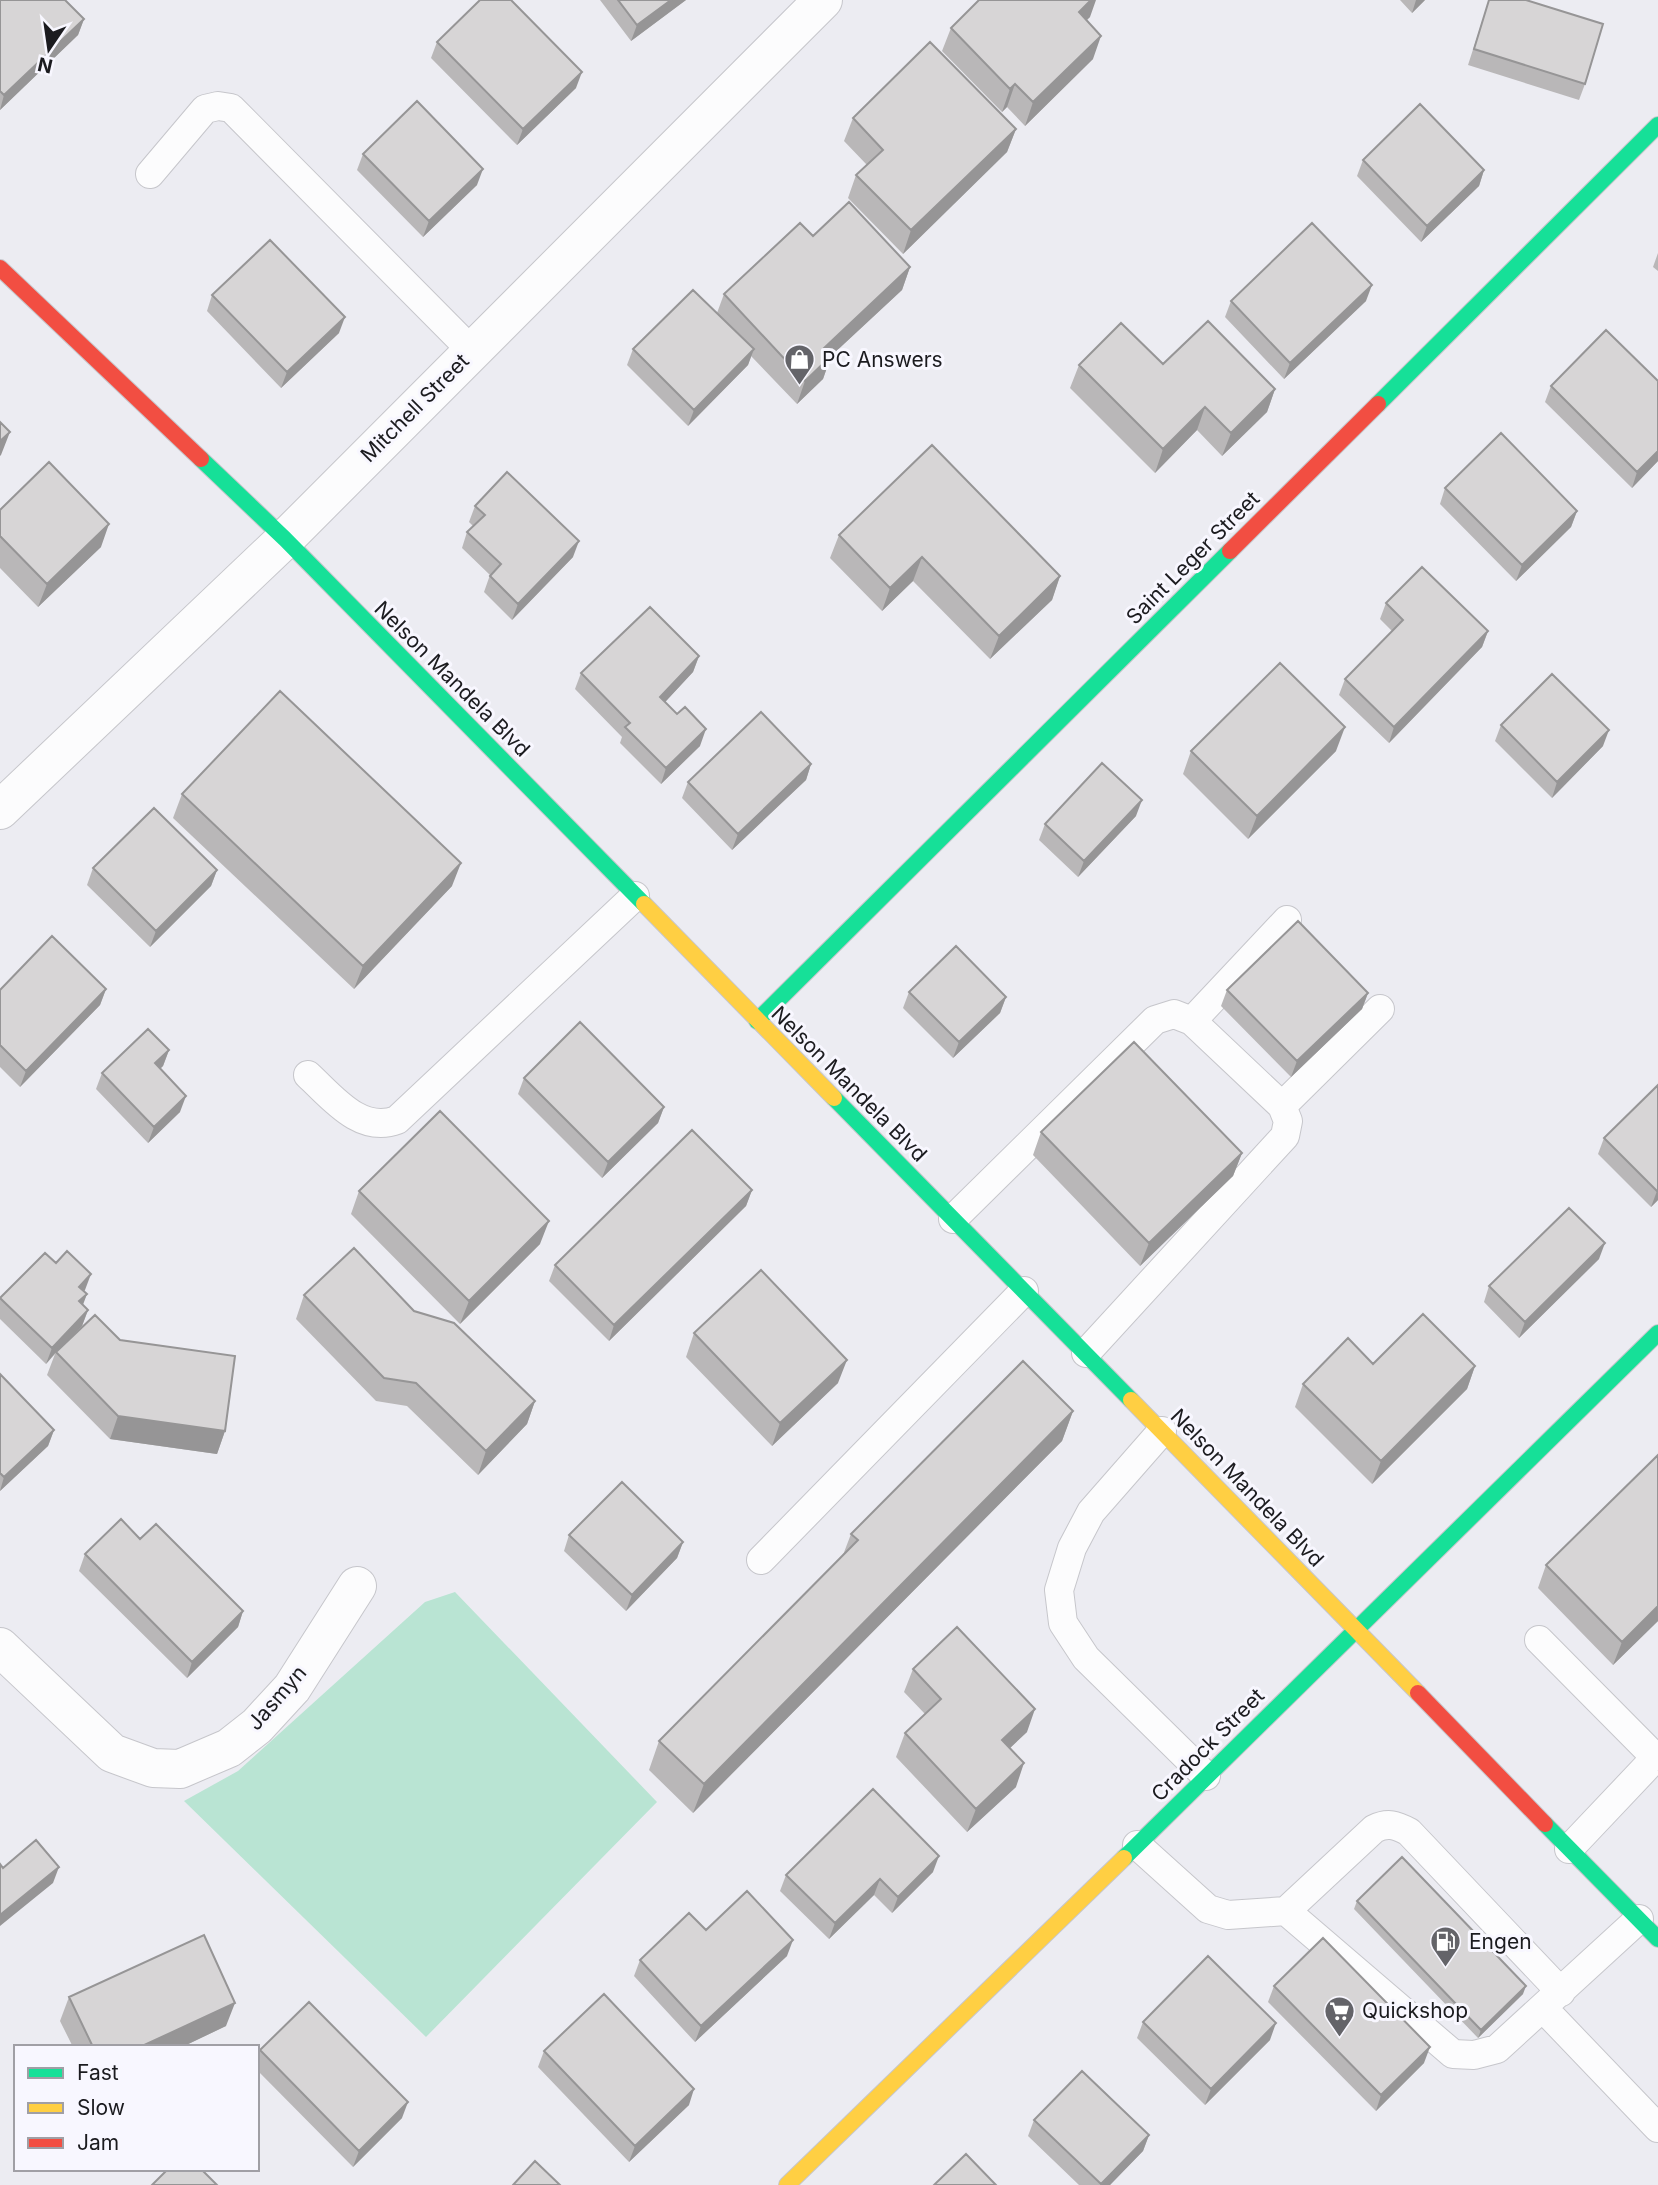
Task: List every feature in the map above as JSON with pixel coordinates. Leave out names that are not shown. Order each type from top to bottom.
[{"type":"street","name":"Mitchell Street","points":[[0,810],[285,539],[823,0]]},
{"type":"street","name":"Saint Leger Street","points":[[757,1021],[1658,125]]},
{"type":"street","name":"Nelson Mandela Blvd","points":[[0,268],[285,539],[1648,1929]]},
{"type":"street","name":"Cradock Street","points":[[787,2185],[1658,1333]]},
{"type":"street","name":"Jasmyn","points":[[0,1647],[113,1753],[153,1768],[180,1769],[229,1748],[257,1726],[292,1688],[357,1586]]},
{"type":"lane","points":[[150,174],[205,109],[218,106],[231,108],[472,351]]},
{"type":"lane","points":[[308,1075],[344,1109],[363,1120],[386,1124],[397,1120],[635,896]]},
{"type":"lane","points":[[1192,1021],[1287,920]]},
{"type":"lane","points":[[1282,1106],[1380,1009]]},
{"type":"lane","points":[[953,1219],[1155,1020],[1174,1014],[1192,1021],[1282,1106],[1288,1121],[1284,1136],[1086,1353]]},
{"type":"lane","points":[[761,1560],[1024,1291]]},
{"type":"lane","points":[[1162,1431],[1091,1512],[1072,1548],[1059,1590],[1060,1601],[1063,1622],[1086,1658],[1206,1776]]},
{"type":"lane","points":[[1539,1640],[1657,1756],[1569,1849]]},
{"type":"lane","points":[[1137,1845],[1208,1909],[1228,1915],[1286,1911],[1374,1829],[1384,1824],[1396,1825],[1409,1832],[1658,2128]]},
{"type":"lane","points":[[1286,1911],[1453,2054],[1474,2055],[1497,2049],[1552,2000],[1648,1929]]},
{"type":"green space","points":[[455,1592],[657,1802],[426,2037],[184,1801],[238,1771],[425,1602]]},
{"type":"building","points":[[0,0],[65,0],[84,19],[4,95],[0,91]]},
{"type":"building","points":[[480,0],[511,0],[582,72],[523,129],[437,42]]},
{"type":"building","points":[[618,0],[671,0],[637,25]]},
{"type":"building","points":[[979,0],[1091,0],[1079,12],[1101,36],[1033,102],[1015,84],[1010,89],[951,28]]},
{"type":"building","points":[[1489,0],[1526,0],[1603,24],[1585,84],[1474,49]]},
{"type":"building","points":[[930,42],[1016,129],[911,230],[856,175],[883,150],[853,118]]},
{"type":"building","points":[[417,101],[483,169],[429,221],[363,154]]},
{"type":"building","points":[[1420,104],[1484,170],[1427,226],[1363,160]]},
{"type":"building","points":[[849,202],[910,267],[824,348],[831,356],[805,381],[724,294],[800,223],[813,236]]},
{"type":"building","points":[[1312,223],[1372,285],[1290,363],[1231,301]]},
{"type":"building","points":[[270,240],[345,317],[287,372],[212,295]]},
{"type":"building","points":[[693,290],[754,349],[694,410],[633,349]]},
{"type":"building","points":[[1208,321],[1275,389],[1231,433],[1205,407],[1163,449],[1079,365],[1121,323],[1163,364]]},
{"type":"building","points":[[1606,330],[1658,381],[1658,451],[1637,472],[1551,386]]},
{"type":"building","points":[[0,422],[10,432],[0,441]]},
{"type":"building","points":[[1501,433],[1577,511],[1522,565],[1445,488]]},
{"type":"building","points":[[932,445],[1060,576],[999,636],[922,557],[890,588],[839,535]]},
{"type":"building","points":[[49,462],[109,524],[47,584],[0,536],[0,510]]},
{"type":"building","points":[[507,472],[579,541],[518,604],[490,576],[501,564],[467,532],[485,515],[475,506]]},
{"type":"building","points":[[1422,567],[1488,631],[1394,727],[1345,679],[1403,620],[1386,603]]},
{"type":"building","points":[[650,607],[699,656],[660,697],[677,714],[685,707],[706,729],[666,768],[625,727],[630,723],[581,673]]},
{"type":"building","points":[[1280,663],[1345,727],[1257,816],[1191,751]]},
{"type":"building","points":[[1552,674],[1609,730],[1557,782],[1501,725]]},
{"type":"building","points":[[280,691],[461,863],[363,966],[182,794]]},
{"type":"building","points":[[761,712],[811,764],[738,834],[688,782]]},
{"type":"building","points":[[1102,763],[1142,800],[1084,861],[1045,824]]},
{"type":"building","points":[[154,808],[217,870],[156,931],[93,868]]},
{"type":"building","points":[[1298,921],[1368,993],[1297,1061],[1227,990]]},
{"type":"building","points":[[52,936],[106,989],[26,1071],[0,1045],[0,990]]},
{"type":"building","points":[[956,946],[1006,997],[959,1042],[909,992]]},
{"type":"building","points":[[580,1022],[664,1107],[608,1162],[524,1078]]},
{"type":"building","points":[[148,1029],[169,1050],[155,1063],[186,1096],[154,1127],[102,1073]]},
{"type":"building","points":[[1134,1042],[1242,1153],[1149,1243],[1041,1132]]},
{"type":"building","points":[[1658,1085],[1658,1190],[1657,1191],[1604,1138]]},
{"type":"building","points":[[440,1111],[549,1221],[469,1301],[359,1191]]},
{"type":"building","points":[[692,1130],[752,1190],[614,1325],[555,1265]]},
{"type":"building","points":[[1569,1208],[1605,1243],[1525,1322],[1489,1286]]},
{"type":"building","points":[[354,1248],[414,1311],[454,1323],[535,1401],[486,1451],[416,1383],[384,1378],[304,1295]]},
{"type":"building","points":[[67,1251],[91,1274],[79,1287],[87,1294],[79,1301],[88,1310],[52,1348],[0,1298],[45,1253],[56,1263]]},
{"type":"building","points":[[761,1270],[847,1360],[780,1423],[694,1333]]},
{"type":"building","points":[[1423,1314],[1475,1366],[1381,1461],[1303,1384],[1348,1338],[1373,1364]]},
{"type":"building","points":[[95,1315],[120,1340],[235,1356],[225,1431],[118,1416],[56,1352]]},
{"type":"building","points":[[1023,1361],[1073,1411],[704,1784],[659,1741],[858,1540],[851,1534]]},
{"type":"building","points":[[0,1374],[54,1430],[4,1477],[0,1473]]},
{"type":"building","points":[[1658,1455],[1658,1606],[1622,1642],[1546,1565]]},
{"type":"building","points":[[622,1482],[683,1542],[632,1595],[569,1535]]},
{"type":"building","points":[[121,1519],[140,1539],[156,1524],[243,1611],[192,1662],[85,1554]]},
{"type":"building","points":[[957,1627],[1035,1709],[1002,1740],[1024,1763],[976,1809],[905,1733],[941,1699],[913,1669]]},
{"type":"building","points":[[873,1789],[939,1856],[898,1897],[880,1879],[835,1923],[786,1875]]},
{"type":"building","points":[[36,1840],[59,1867],[0,1915],[0,1864],[3,1868]]},
{"type":"building","points":[[1402,1857],[1526,1986],[1481,2030],[1357,1901]]},
{"type":"building","points":[[747,1891],[793,1940],[701,2026],[640,1960],[689,1913],[706,1930]]},
{"type":"building","points":[[204,1935],[235,2003],[144,2045],[92,2045],[69,1997]]},
{"type":"building","points":[[1323,1938],[1430,2047],[1381,2095],[1274,1986]]},
{"type":"building","points":[[1208,1956],[1276,2023],[1211,2089],[1143,2022]]},
{"type":"building","points":[[604,1994],[694,2089],[635,2146],[544,2051]]},
{"type":"building","points":[[309,2002],[408,2102],[359,2151],[260,2050]]},
{"type":"building","points":[[1082,2071],[1149,2135],[1101,2184],[1034,2120]]},
{"type":"building","points":[[966,2154],[996,2185],[934,2185]]},
{"type":"building","points":[[535,2161],[560,2185],[513,2185]]},
{"type":"building","points":[[166,2171],[203,2171],[217,2185],[152,2185]]},
{"type":"traffic: fast","points":[[1378,404],[1658,125]]},
{"type":"traffic: fast","points":[[201,459],[285,539],[644,904]]},
{"type":"traffic: fast","points":[[757,1021],[1230,551]]},
{"type":"traffic: fast","points":[[834,1098],[1131,1400]]},
{"type":"traffic: fast","points":[[1124,1858],[1658,1333]]},
{"type":"traffic: fast","points":[[1545,1824],[1658,1939]]},
{"type":"traffic: slow","points":[[644,904],[834,1098]]},
{"type":"traffic: slow","points":[[1131,1400],[1418,1693]]},
{"type":"traffic: slow","points":[[787,2185],[1124,1858]]},
{"type":"traffic: jam","points":[[0,268],[201,459]]},
{"type":"traffic: jam","points":[[1230,551],[1378,404]]},
{"type":"traffic: jam","points":[[1418,1693],[1545,1824]]},
{"type":"place","name":"PC Answers","points":[[799,387]]},
{"type":"place","name":"Engen","points":[[1446,1969]]},
{"type":"place","name":"Quickshop","points":[[1339,2038]]}]
